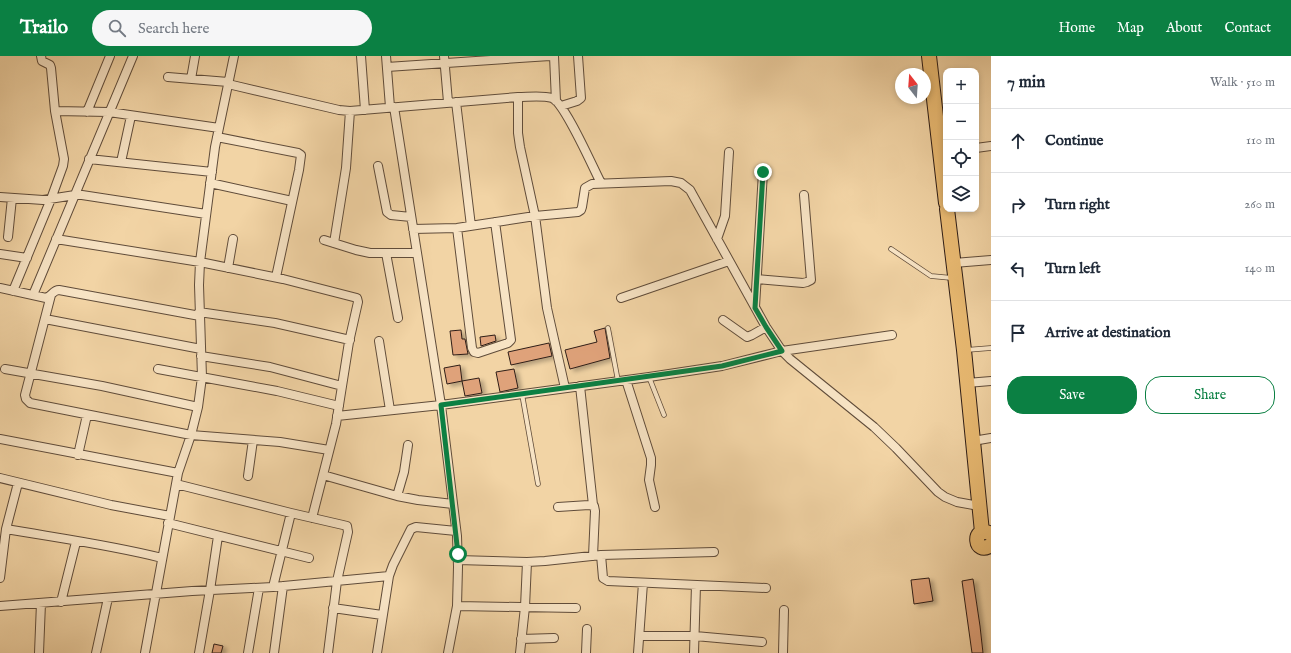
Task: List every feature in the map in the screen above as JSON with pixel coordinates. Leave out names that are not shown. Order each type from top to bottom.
[{"type":"highway","points":[[929,56],[943,152]]},
{"type":"highway","points":[[947,212],[964,350],[979,506],[989,541]]},
{"type":"street","points":[[13,291],[51,199],[64,163],[55,111],[51,68],[50,65],[42,61],[41,56]]},
{"type":"street","points":[[87,112],[110,56]]},
{"type":"street","points":[[33,295],[108,112],[133,56]]},
{"type":"street","points":[[191,79],[195,56]]},
{"type":"street","points":[[145,653],[178,473],[191,435],[198,407],[202,377],[199,285],[200,262],[217,137],[234,56]]},
{"type":"street","points":[[361,56],[365,110]]},
{"type":"street","points":[[386,56],[392,107],[441,405],[456,530],[458,560],[457,606],[448,653]]},
{"type":"street","points":[[387,67],[444,59],[550,56]]},
{"type":"street","points":[[554,56],[558,103]]},
{"type":"street","points":[[558,103],[577,101],[581,98],[578,56]]},
{"type":"street","points":[[444,59],[448,102]]},
{"type":"street","points":[[168,77],[228,83],[339,110],[350,111],[518,97],[551,98],[558,103],[566,114],[601,183]]},
{"type":"street","points":[[518,97],[519,143],[535,216],[547,308],[565,388]]},
{"type":"street","points":[[456,102],[471,226]]},
{"type":"street","points":[[55,111],[108,112],[219,128]]},
{"type":"street","points":[[334,243],[346,168],[350,111]]},
{"type":"street","points":[[122,162],[131,116]]},
{"type":"street","points":[[217,137],[300,154],[301,159],[276,277]]},
{"type":"street","points":[[979,148],[991,146]]},
{"type":"street","points":[[717,239],[725,216],[729,152]]},
{"type":"street","points":[[89,159],[212,172]]},
{"type":"street","points":[[378,166],[387,212],[393,215],[411,217]]},
{"type":"street","points":[[755,308],[763,172]]},
{"type":"street","points":[[413,229],[457,228],[535,216],[580,211],[585,188],[592,184],[671,181],[681,183],[690,190],[755,308],[782,351],[874,427],[941,494],[950,500],[979,506]]},
{"type":"street","points":[[210,183],[292,201]]},
{"type":"street","points":[[0,197],[43,200],[74,195],[90,196],[206,214]]},
{"type":"street","points":[[757,279],[804,283],[811,280],[804,195]]},
{"type":"street","points":[[8,237],[12,198]]},
{"type":"street","points":[[457,228],[472,348],[474,352],[478,353],[508,343],[511,340],[494,222]]},
{"type":"street","points":[[56,239],[200,262],[276,277],[358,298],[337,416],[312,518]]},
{"type":"street","points":[[228,268],[233,239]]},
{"type":"street","points":[[324,240],[370,253],[417,253]]},
{"type":"street","points":[[386,253],[398,318]]},
{"type":"street","points":[[0,254],[27,258]]},
{"type":"street","points":[[954,263],[991,260]]},
{"type":"street","points":[[621,298],[729,261]]},
{"type":"street","points":[[0,288],[46,298],[55,291],[60,290],[200,314],[275,323],[350,340]]},
{"type":"street","points":[[51,295],[25,395],[27,401],[33,404],[191,435],[280,442],[329,450]]},
{"type":"street","points":[[45,319],[270,367],[342,386]]},
{"type":"street","points":[[723,320],[747,337],[766,327]]},
{"type":"street","points":[[337,416],[441,405],[649,377],[722,366],[782,351],[892,335]]},
{"type":"street","points":[[379,341],[390,410]]},
{"type":"street","points":[[5,369],[102,386],[198,407]]},
{"type":"street","points":[[158,369],[277,391],[339,406]]},
{"type":"street","points":[[622,380],[651,458],[649,480],[655,507]]},
{"type":"street","points":[[967,383],[991,381]]},
{"type":"street","points":[[580,386],[592,505],[595,508],[597,556],[603,578],[605,580],[643,583],[766,588]]},
{"type":"street","points":[[78,455],[87,414]]},
{"type":"street","points":[[973,441],[991,438]]},
{"type":"street","points":[[0,439],[178,473]]},
{"type":"street","points":[[248,476],[253,440]]},
{"type":"street","points":[[397,496],[404,472],[408,445]]},
{"type":"street","points":[[323,476],[397,496],[453,504]]},
{"type":"street","points":[[0,478],[169,520],[218,536],[309,558]]},
{"type":"street","points":[[0,578],[6,529],[18,483]]},
{"type":"street","points":[[176,484],[291,513],[343,524],[347,528],[348,532],[337,581],[328,653]]},
{"type":"street","points":[[558,507],[592,505]]},
{"type":"street","points":[[273,587],[291,513]]},
{"type":"street","points":[[377,653],[389,576],[412,528],[456,530]]},
{"type":"street","points":[[6,529],[76,542],[132,550],[162,558]]},
{"type":"street","points":[[198,653],[210,590],[218,536]]},
{"type":"street","points":[[61,602],[76,542]]},
{"type":"street","points":[[458,560],[527,562],[597,556],[714,552]]},
{"type":"street","points":[[520,653],[525,607],[527,562]]},
{"type":"street","points":[[0,606],[210,590],[273,587],[389,576]]},
{"type":"street","points":[[638,653],[643,583]]},
{"type":"street","points":[[694,653],[696,585]]},
{"type":"street","points":[[274,653],[283,586]]},
{"type":"street","points":[[248,653],[259,588]]},
{"type":"street","points":[[96,653],[108,598]]},
{"type":"street","points":[[39,653],[41,603]]},
{"type":"street","points":[[457,606],[576,608]]},
{"type":"street","points":[[333,608],[382,615]]},
{"type":"street","points":[[783,653],[784,610]]},
{"type":"street","points":[[586,653],[587,629]]},
{"type":"street","points":[[640,636],[695,636],[762,642]]},
{"type":"street","points":[[521,639],[554,638]]},
{"type":"lane","points":[[891,249],[931,276],[956,278]]},
{"type":"lane","points":[[608,328],[622,380]]},
{"type":"lane","points":[[964,350],[991,348]]},
{"type":"lane","points":[[649,377],[664,415]]},
{"type":"lane","points":[[522,394],[538,484]]},
{"type":"building","points":[[605,328],[610,358],[570,369],[565,350],[597,342],[594,331]]},
{"type":"building","points":[[461,330],[462,339],[465,339],[468,354],[453,355],[450,331]]},
{"type":"building","points":[[495,335],[496,341],[481,346],[480,337]]},
{"type":"building","points":[[549,343],[552,356],[511,365],[508,352]]},
{"type":"building","points":[[460,365],[462,381],[447,384],[444,368]]},
{"type":"building","points":[[514,369],[518,388],[500,392],[496,372]]},
{"type":"building","points":[[479,378],[482,393],[465,396],[462,381]]},
{"type":"building","points":[[929,578],[933,601],[914,604],[911,580]]},
{"type":"building","points":[[973,579],[983,653],[972,653],[962,581]]},
{"type":"building","points":[[214,644],[223,646],[221,653],[212,653]]},
{"type":"route","points":[[458,554],[441,405],[722,366],[782,351],[755,308],[763,172]]}]
